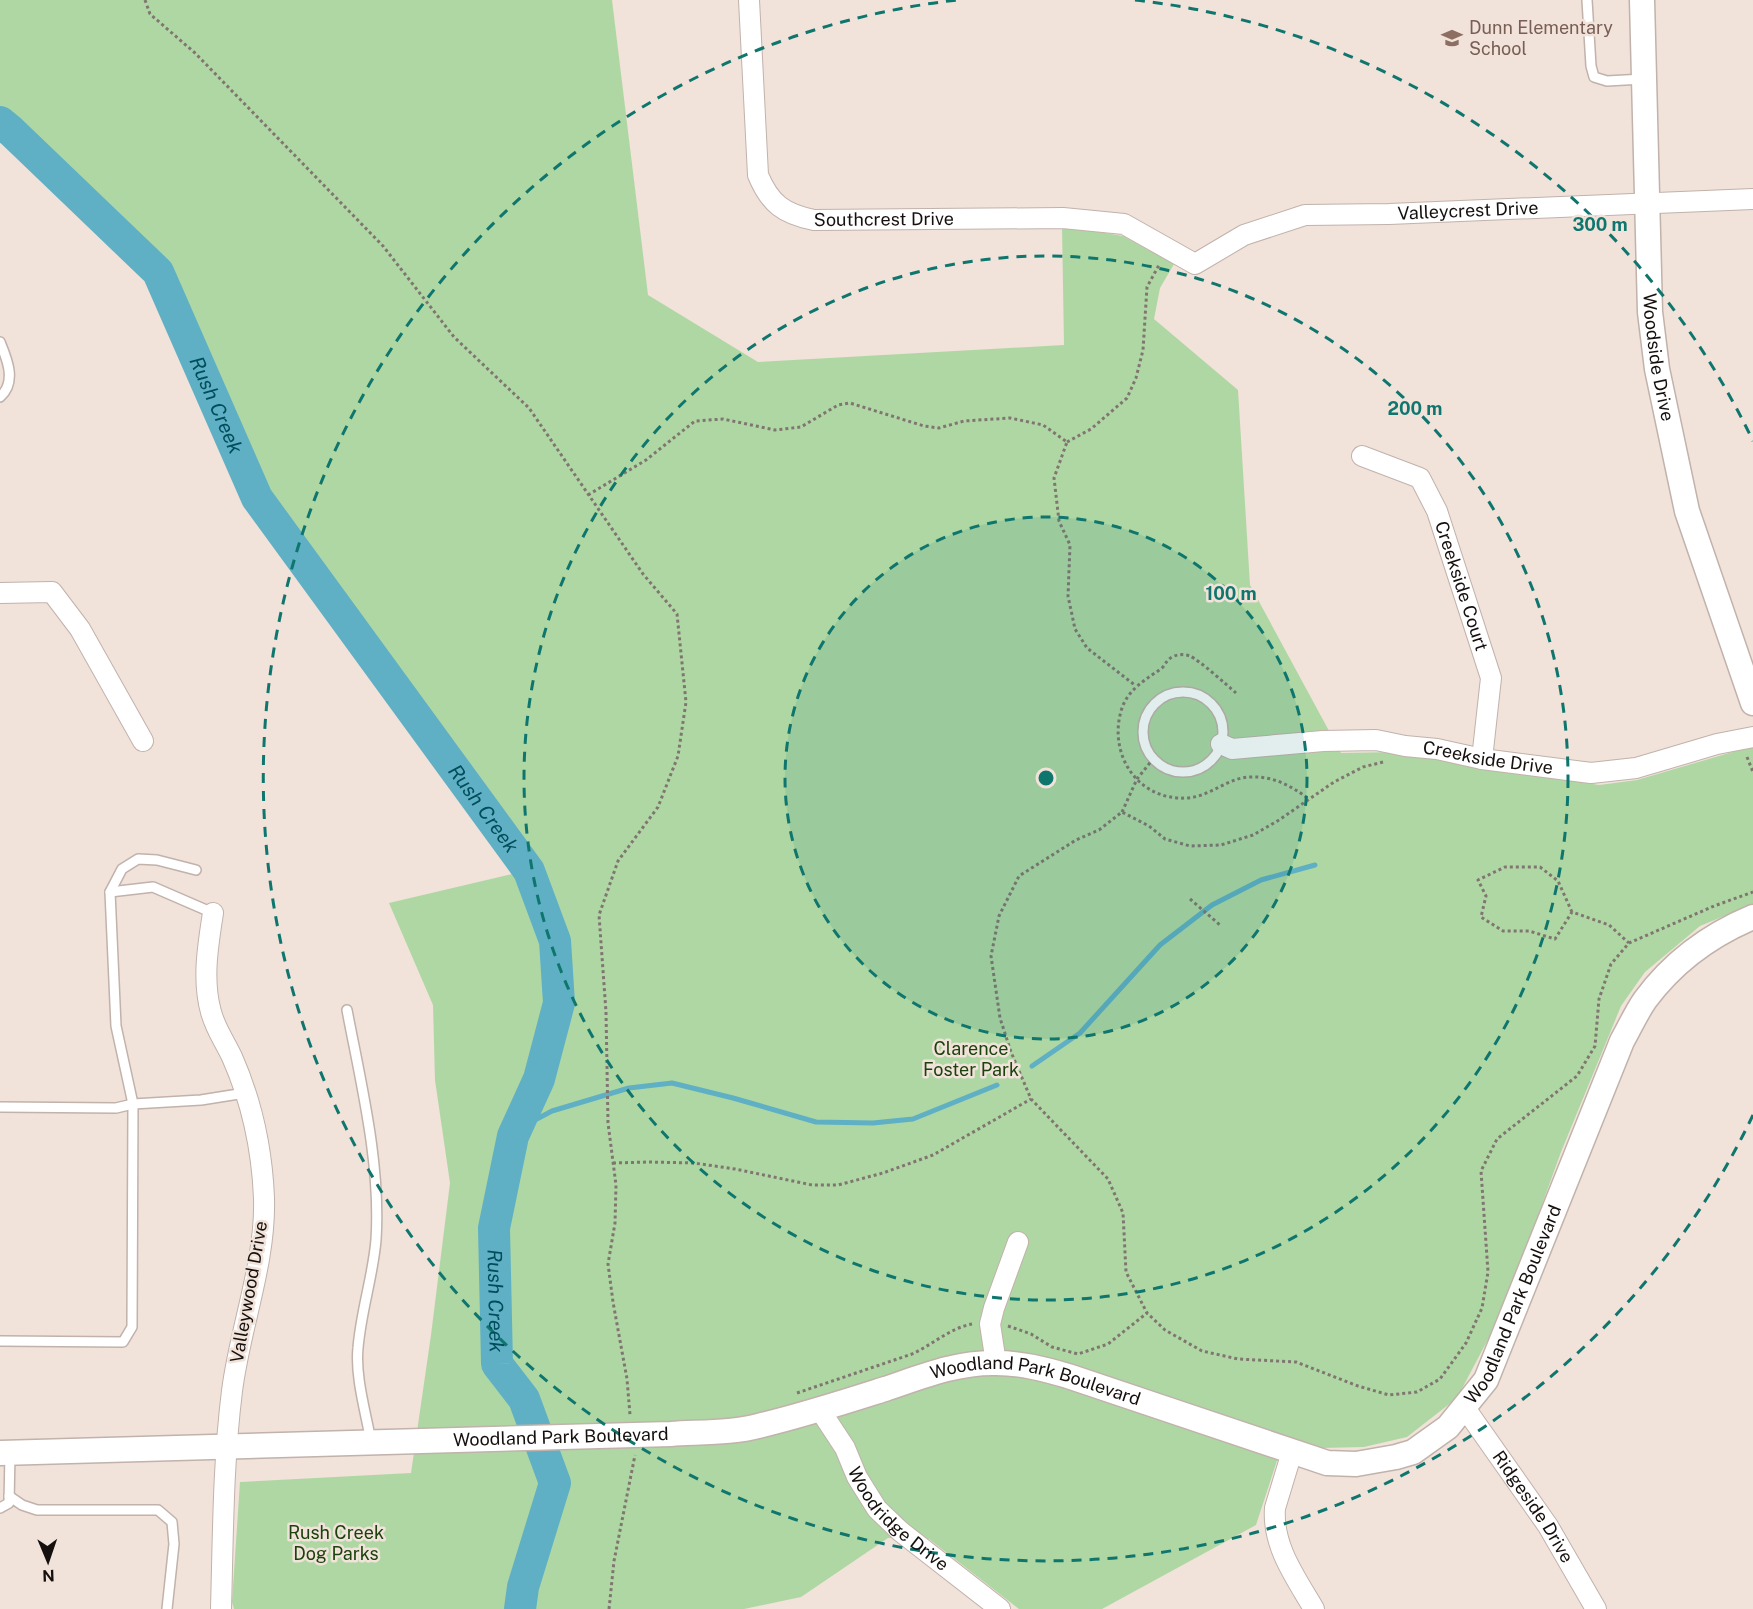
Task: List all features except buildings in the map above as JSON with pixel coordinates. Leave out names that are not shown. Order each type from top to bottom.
[{"type":"street","name":"Southcrest Drive","points":[[749,0],[758,175],[764,190],[774,203],[792,216],[814,220],[1063,218],[1124,224],[1195,264]]},
{"type":"street","name":"Woodside Drive","points":[[1642,0],[1650,312],[1657,369],[1687,511],[1753,703]]},
{"type":"street","name":"Valleycrest Drive","points":[[1195,264],[1244,235],[1305,215],[1389,214],[1753,199]]},
{"type":"street","name":"Creekside Court","points":[[1362,456],[1420,478],[1437,511],[1491,678],[1482,759]]},
{"type":"street","points":[[0,593],[52,592],[80,629],[143,741]]},
{"type":"street","name":"Creekside Drive","points":[[1221,744],[1232,750],[1323,741],[1376,740],[1437,749],[1482,759],[1591,773],[1636,768],[1717,744],[1753,737]]},
{"type":"street","name":"Valleywood Drive","points":[[213,913],[206,972],[210,1011],[218,1032],[232,1057],[253,1114],[262,1160],[264,1202],[261,1246],[232,1389],[226,1446],[221,1609]]},
{"type":"street","name":"Woodland Park Boulevard","points":[[5,1453],[671,1434],[759,1426],[820,1410],[946,1369],[970,1364],[996,1363],[1031,1366],[1068,1376],[1327,1463],[1356,1464],[1396,1458],[1413,1452],[1448,1427],[1486,1380],[1498,1355],[1622,1041],[1644,1002],[1673,966],[1718,933],[1753,917]]},
{"type":"street","points":[[996,1363],[990,1324],[1018,1242]]},
{"type":"street","name":"Ridgeside Drive","points":[[1465,1408],[1548,1526],[1596,1609]]},
{"type":"street","name":"Woodridge Drive","points":[[820,1410],[845,1448],[857,1477],[877,1509],[988,1606]]},
{"type":"street","points":[[1292,1452],[1274,1518],[1282,1552],[1314,1609]]},
{"type":"lane","points":[[1587,0],[1591,66],[1594,77],[1607,81],[1644,78]]},
{"type":"lane","points":[[0,342],[10,373],[9,385],[0,396]]},
{"type":"lane","points":[[1172,693],[1193,693],[1212,704],[1218,712],[1223,734],[1221,744],[1209,762],[1190,772],[1169,770],[1153,759],[1144,742],[1143,723],[1153,704],[1172,693]]},
{"type":"lane","points":[[0,1341],[123,1342],[132,1327],[133,1104],[116,1026],[110,892],[122,868],[138,859],[157,860],[196,870]]},
{"type":"lane","points":[[110,892],[153,887],[213,913]]},
{"type":"lane","points":[[347,1010],[366,1107],[375,1188],[376,1240],[358,1348],[358,1370],[371,1442]]},
{"type":"lane","points":[[0,1107],[116,1108],[133,1104],[201,1100],[245,1093]]},
{"type":"lane","points":[[0,1508],[9,1503],[5,1453]]},
{"type":"lane","points":[[9,1496],[22,1505],[37,1510],[158,1510],[172,1522],[174,1545],[167,1609]]},
{"type":"path","points":[[145,0],[150,14],[195,53],[382,246],[454,337],[529,408],[643,574],[677,614],[686,702],[678,756],[658,807],[618,861],[599,915],[608,1062],[608,1123],[616,1185],[615,1222],[608,1264],[627,1378],[622,1435],[635,1454],[614,1561],[609,1609]]},
{"type":"path","points":[[1136,687],[1087,648],[1076,629],[1068,596],[1070,545],[1059,521],[1054,478],[1067,442],[1090,429],[1127,398],[1136,378],[1143,350],[1147,287],[1161,263]]},
{"type":"path","points":[[588,495],[645,460],[695,421],[723,419],[775,430],[801,427],[838,405],[850,403],[924,426],[939,428],[964,421],[1010,418],[1043,425],[1067,442]]},
{"type":"path","points":[[1236,693],[1193,658],[1182,654],[1170,658],[1162,668],[1136,687],[1123,705],[1117,727],[1119,749],[1128,770],[1144,786],[1165,796],[1187,798],[1209,793],[1228,782],[1250,777],[1272,778],[1292,786],[1309,799]]},
{"type":"path","points":[[1740,754],[1748,757],[1753,771]]},
{"type":"path","points":[[1153,759],[1137,779],[1122,812],[1099,830],[1076,840],[1019,876],[999,916],[991,956],[1000,1018],[1011,1052],[1031,1099],[1108,1179],[1123,1213],[1126,1272],[1147,1313],[1165,1330],[1202,1351],[1238,1359],[1296,1362],[1358,1386],[1389,1395],[1417,1392],[1440,1379],[1466,1343],[1482,1308],[1488,1272],[1481,1171],[1497,1139],[1577,1076],[1595,1046],[1599,999],[1611,964],[1629,943],[1714,906],[1753,892]]},
{"type":"path","points":[[1122,812],[1149,826],[1165,839],[1190,846],[1221,845],[1253,835],[1334,782],[1363,767],[1386,761]]},
{"type":"path","points":[[1572,912],[1556,939],[1529,931],[1503,931],[1481,917],[1486,896],[1478,880],[1505,867],[1540,867],[1558,881],[1572,912],[1609,925],[1629,943]]},
{"type":"path","points":[[1191,899],[1220,925]]},
{"type":"path","points":[[614,1163],[694,1163],[812,1185],[838,1185],[883,1173],[933,1155],[1031,1099]]},
{"type":"green space","name":"Clarence Foster Park","points":[[0,0],[612,0],[648,295],[758,362],[1064,345],[1062,226],[1123,236],[1174,264],[1160,288],[1154,319],[1238,390],[1250,585],[1341,753],[1399,752],[1599,785],[1637,780],[1753,746],[1753,904],[1700,926],[1645,972],[1621,1006],[1561,1152],[1504,1309],[1457,1398],[1407,1437],[1364,1447],[1322,1448],[1285,1436],[1256,1525],[1102,1609],[1019,1609],[929,1539],[888,1538],[801,1597],[744,1609],[234,1609],[232,1602],[240,1482],[411,1473],[450,1183],[435,1080],[433,1005],[389,903],[529,870],[257,498],[158,272],[0,122]]},
{"type":"waterway","name":"Rush Creek","points":[[0,122],[158,272],[257,498],[529,871],[555,941],[559,1003],[539,1079],[513,1136],[494,1228],[497,1364],[524,1399],[555,1483],[523,1587],[520,1609]]},
{"type":"waterway","points":[[1032,1066],[1080,1033],[1160,945],[1212,905],[1261,880],[1315,865]]},
{"type":"waterway","points":[[516,1130],[552,1111],[629,1088],[672,1083],[816,1122],[873,1123],[913,1119],[997,1085]]},
{"type":"place","name":"Dunn Elementary School","points":[[1452,38]]},
{"type":"park label","name":"Rush Creek Dog Parks","points":[[336,1543]]}]
